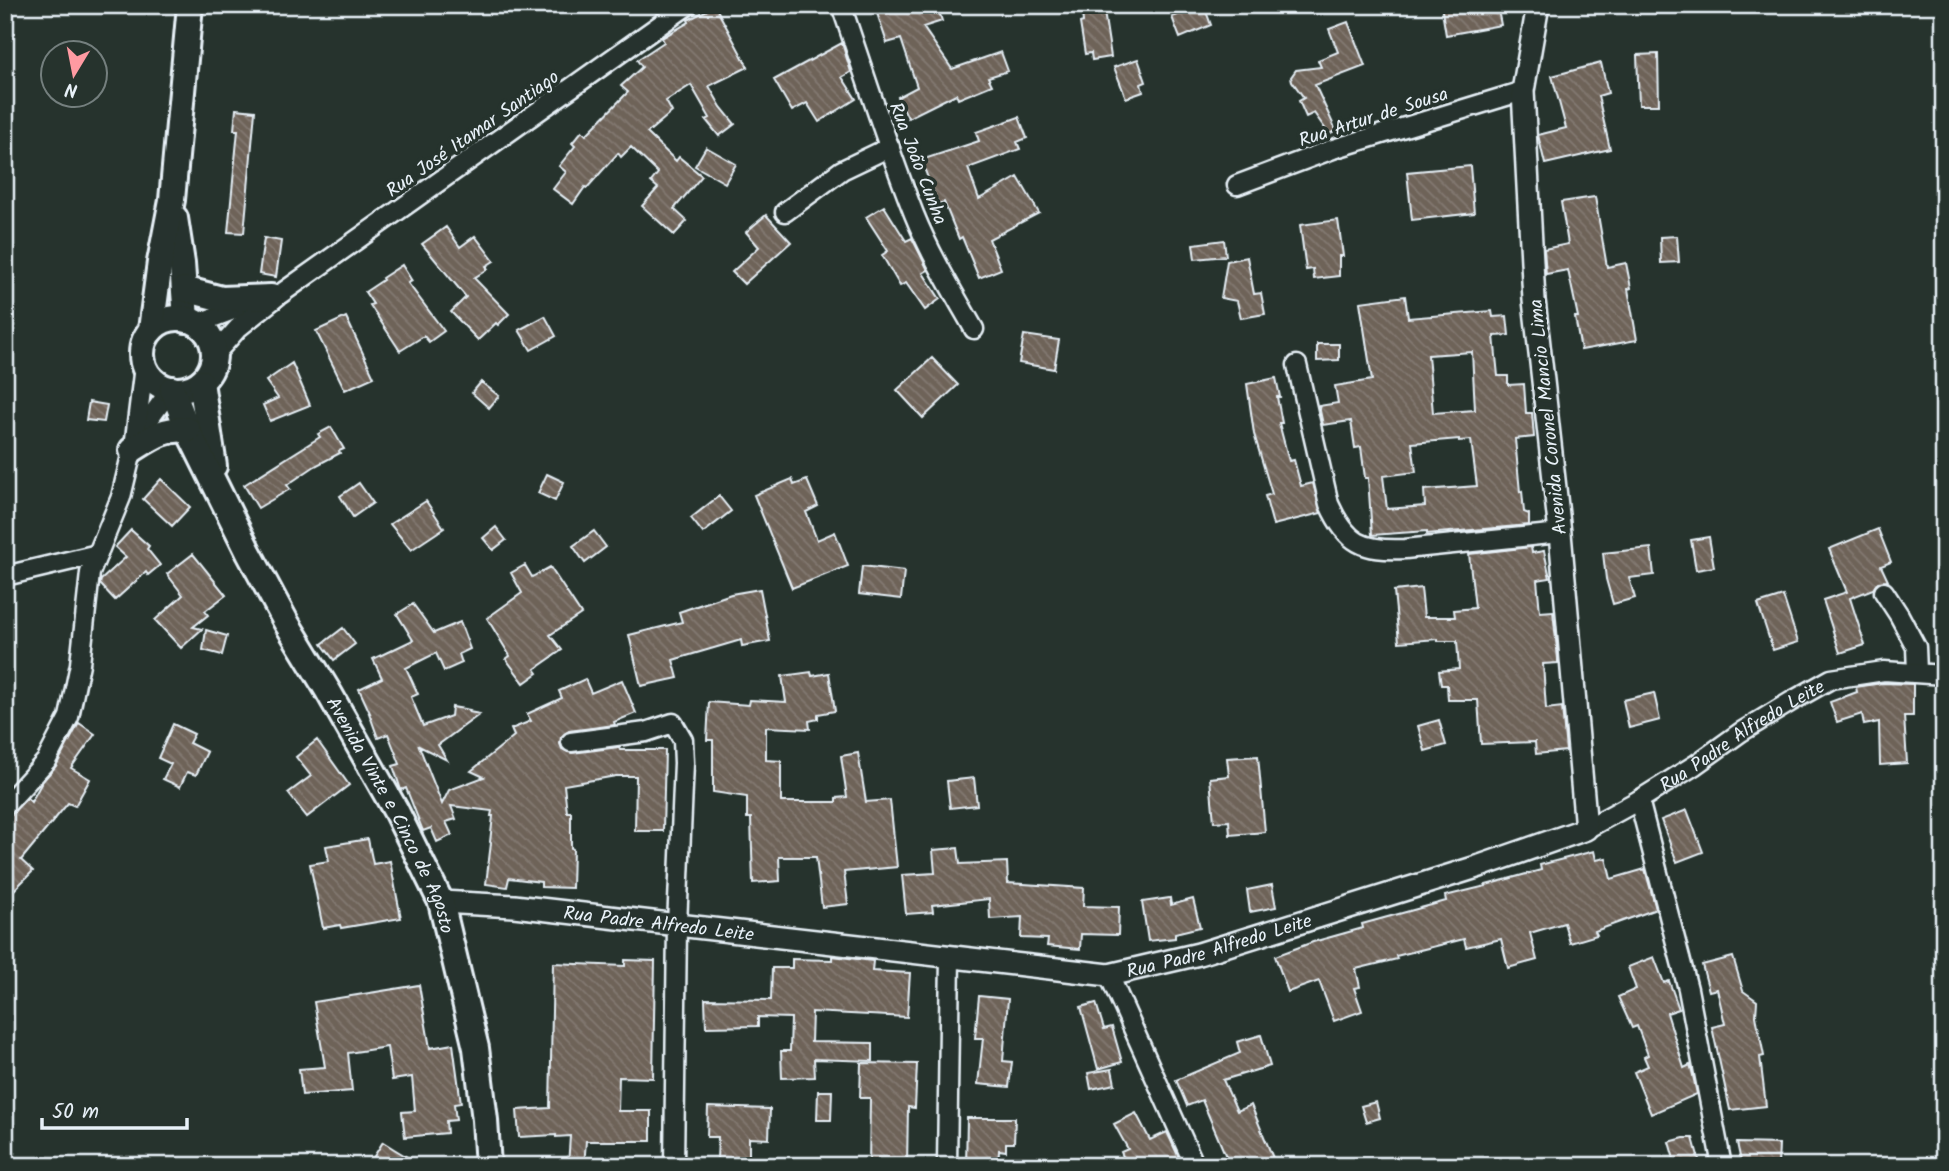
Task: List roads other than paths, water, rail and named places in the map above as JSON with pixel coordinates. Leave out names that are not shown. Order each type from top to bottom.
[{"type":"main road","points":[[151,330],[174,319],[191,322],[207,334],[214,355],[208,374],[201,382],[183,390],[171,389],[155,381],[144,366],[142,350],[151,330],[172,200],[190,5]]},
{"type":"main road","points":[[172,200],[191,322]]},
{"type":"main road","points":[[184,289],[222,299],[275,296]]},
{"type":"main road","name":"Avenida Vinte e Cinco de Agosto","points":[[201,382],[218,491]]},
{"type":"main road","name":"Avenida Vinte e Cinco de Agosto","points":[[171,389],[218,491],[286,622],[396,811],[441,902],[476,1048],[488,1166]]},
{"type":"main road","points":[[134,444],[175,428],[188,430]]},
{"type":"street","name":"Rua José Itamar Santiago","points":[[214,355],[238,328],[275,296],[688,5]]},
{"type":"street","name":"Rua João Cunha","points":[[841,5],[915,216],[974,329]]},
{"type":"street","name":"Avenida Coronel Mancio Lima","points":[[1538,5],[1523,91],[1534,300],[1560,533],[1586,829]]},
{"type":"street","name":"Rua Artur de Sousa","points":[[1237,185],[1333,149],[1523,91]]},
{"type":"street","points":[[785,212],[842,170],[890,147]]},
{"type":"street","name":"Rua José Itamar Santiago","points":[[191,322],[275,296]]},
{"type":"street","points":[[1297,365],[1329,504],[1336,521],[1363,546],[1382,550],[1405,549],[1560,533]]},
{"type":"street","points":[[5,806],[46,761],[69,717],[80,664],[90,573],[121,498],[134,444],[144,366]]},
{"type":"street","points":[[134,444],[171,389]]},
{"type":"street","points":[[5,576],[98,554]]},
{"type":"street","points":[[1884,592],[1916,647],[1917,672]]},
{"type":"street","name":"Rua Padre Alfredo Leite","points":[[441,902],[514,906],[1109,975],[1199,954],[1480,866],[1586,829],[1639,800],[1741,732],[1831,679],[1884,671],[1944,675]]},
{"type":"street","points":[[571,742],[646,732],[673,723],[683,740],[674,1166]]},
{"type":"street","points":[[1639,800],[1688,989],[1722,1166]]},
{"type":"street","points":[[947,1166],[950,956]]},
{"type":"street","points":[[1109,975],[1195,1166]]}]
